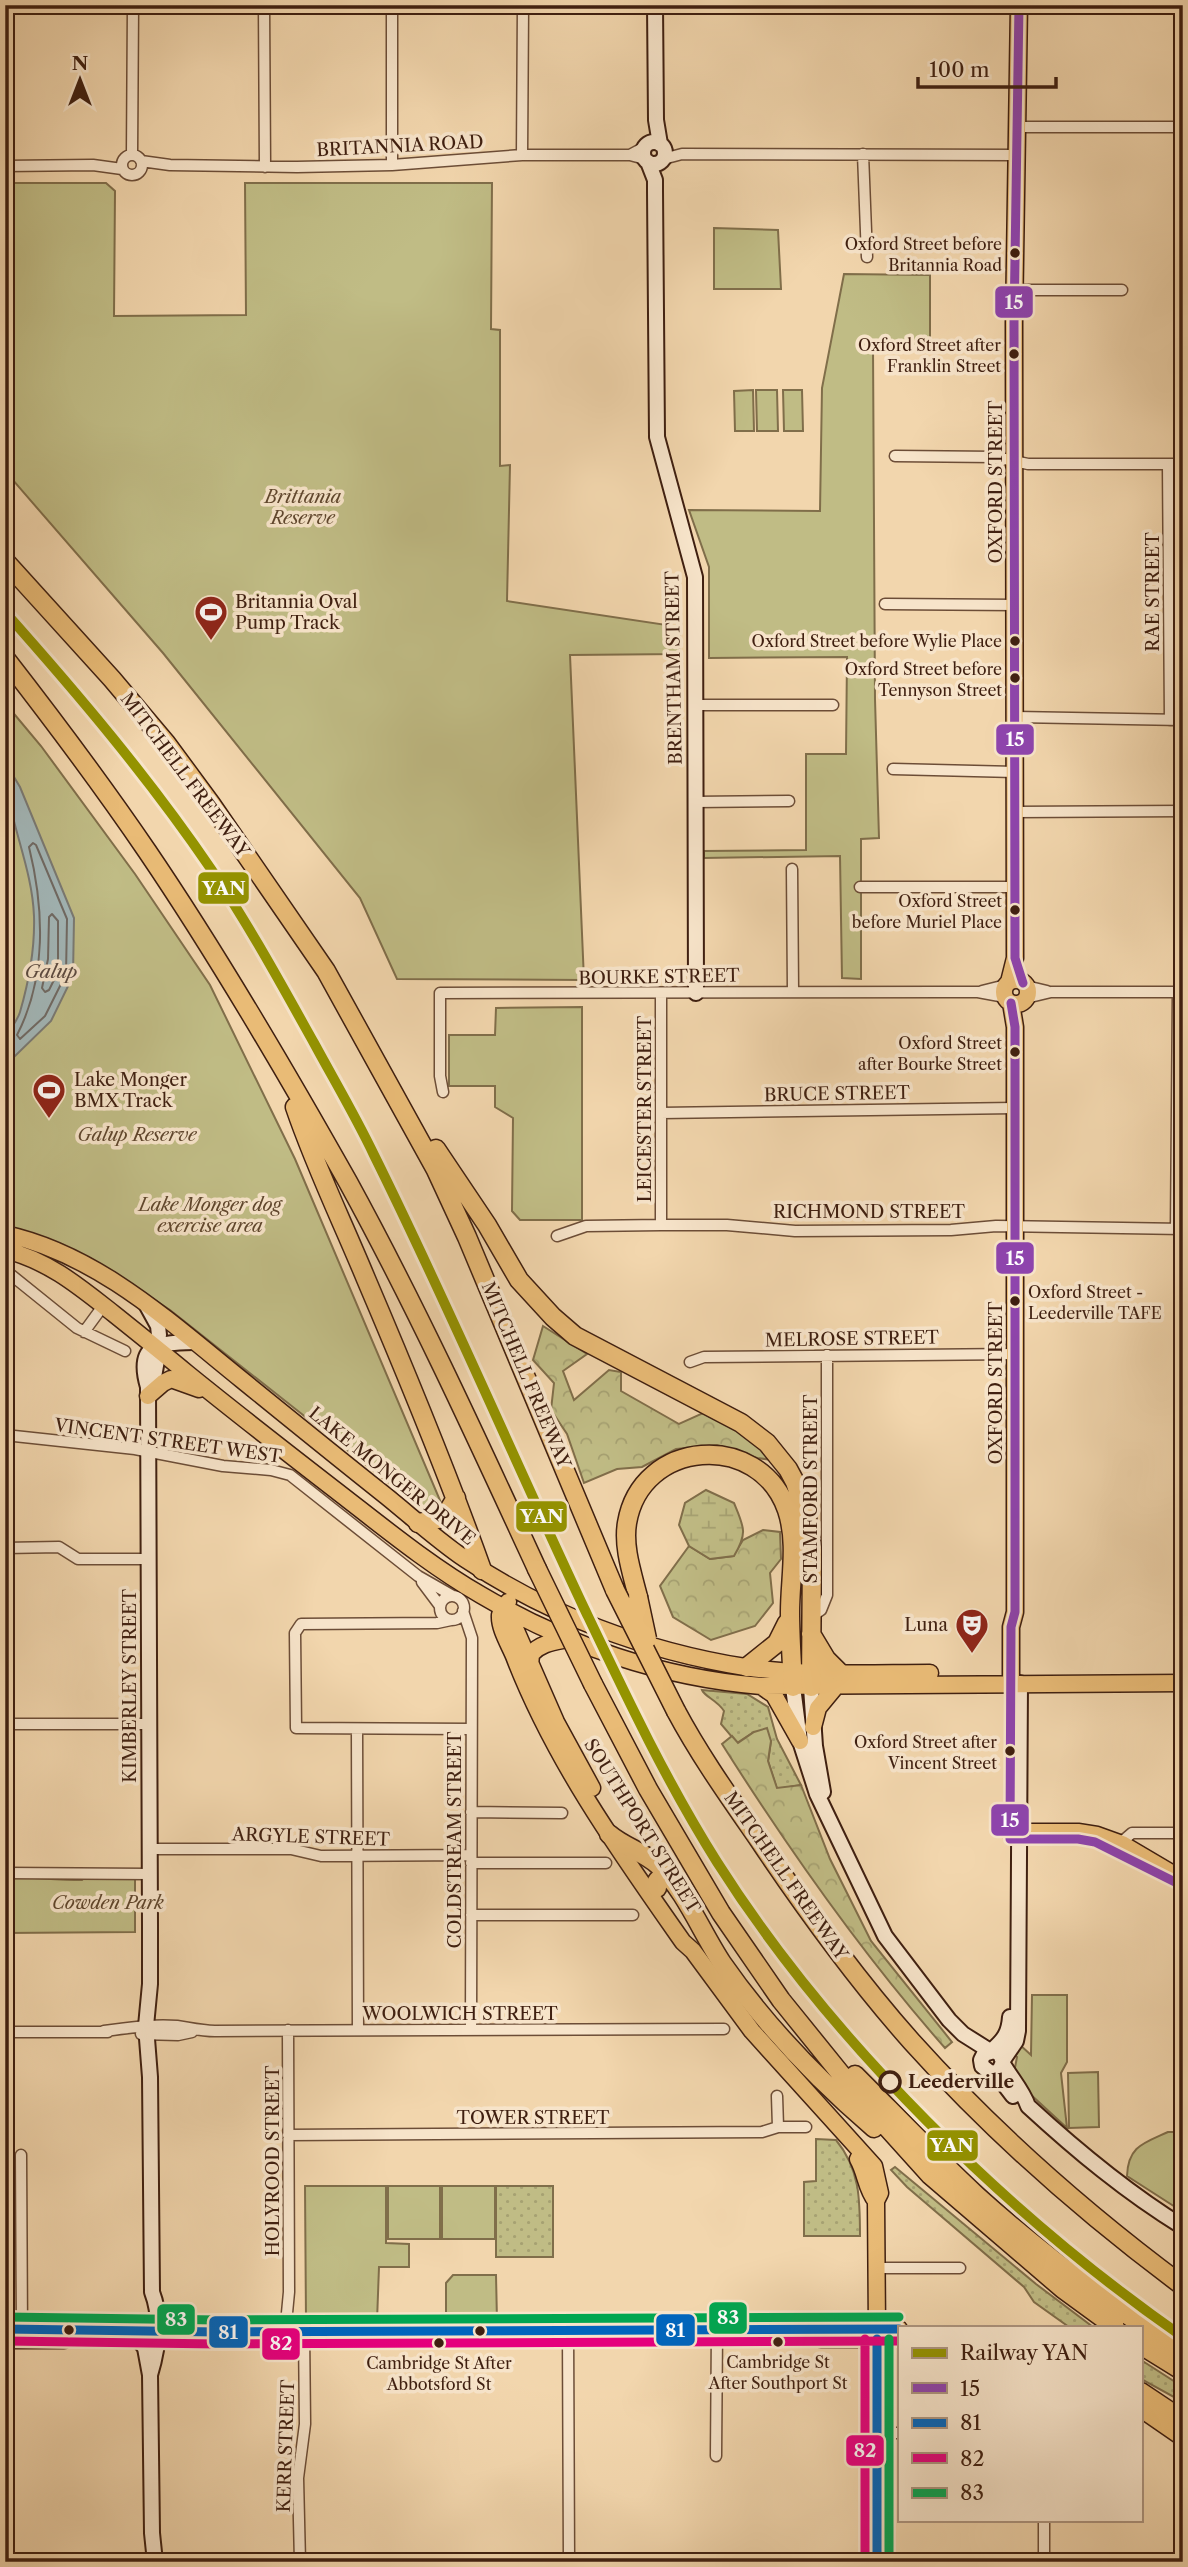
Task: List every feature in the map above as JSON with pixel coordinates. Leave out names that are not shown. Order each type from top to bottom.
[{"type":"highway","name":"MITCHELL FREEWAY","points":[[5,561],[113,679],[166,743],[326,971],[436,1170],[467,1237],[615,1590],[653,1666],[676,1711],[720,1784],[798,1899],[868,1990],[967,2100],[1062,2189],[1183,2286]]},
{"type":"highway","points":[[5,658],[147,851],[194,923],[348,1183],[394,1270],[593,1685],[678,1843],[721,1913],[781,2000],[866,2105],[930,2175]]},
{"type":"highway","points":[[279,1064],[314,1161],[367,1280],[456,1498],[485,1578]]},
{"type":"highway","points":[[383,1071],[487,1225],[519,1280],[538,1302],[575,1336],[741,1423],[777,1454],[795,1482],[807,1518],[812,1550],[811,1625],[802,1679]]},
{"type":"highway","points":[[653,1666],[628,1556],[627,1522],[637,1494],[662,1467],[703,1454],[718,1454],[749,1464],[771,1483],[787,1509],[791,1524],[793,1544],[790,1609],[783,1636],[747,1667]]},
{"type":"highway","points":[[418,1523],[444,1518],[456,1498]]},
{"type":"highway","points":[[790,1609],[802,1679]]},
{"type":"highway","points":[[811,1625],[826,1660],[838,1679]]},
{"type":"highway","points":[[609,1834],[658,1865],[664,1884],[770,2025],[840,2097],[1053,2281],[1114,2326]]},
{"type":"highway","points":[[781,2000],[929,2152],[978,2197],[1099,2295],[1183,2353]]},
{"type":"highway","points":[[1142,2346],[1183,2371]]},
{"type":"main road","name":"OXFORD STREET","points":[[1019,5],[1014,461],[1015,1612],[1011,1627],[1019,1679]]},
{"type":"main road","name":"LAKE MONGER DRIVE","points":[[5,1234],[33,1240],[106,1275],[195,1342],[485,1578],[580,1622],[621,1637],[692,1656],[802,1679]]},
{"type":"main road","points":[[5,1250],[58,1272],[401,1540],[501,1609],[568,1639],[634,1662],[700,1679],[761,1686],[802,1679],[1019,1679],[1183,1675]]},
{"type":"main road","points":[[148,1392],[163,1383],[175,1380],[199,1389],[231,1409]]},
{"type":"main road","name":"SOUTHPORT STREET","points":[[485,1578],[501,1609],[545,1726],[609,1834],[683,1942],[752,2031],[874,2166],[880,2193],[876,2201],[877,2334]]},
{"type":"main road","points":[[501,1609],[516,1597],[527,1596]]},
{"type":"main road","name":"SOUTHPORT STREET","points":[[501,1609],[514,1626],[530,1667],[590,1786],[631,1850]]},
{"type":"main road","points":[[530,1667],[531,1654],[536,1649],[547,1643],[568,1639]]},
{"type":"main road","points":[[813,1727],[818,1708],[838,1679]]},
{"type":"main road","points":[[1019,1679],[1183,1683]]},
{"type":"main road","points":[[761,1686],[774,1695],[800,1741]]},
{"type":"main road","points":[[1014,1835],[1078,1832],[1097,1835],[1183,1880]]},
{"type":"main road","points":[[1120,1848],[1165,1879],[1183,1886]]},
{"type":"main road","name":"SOUTHPORT STREET","points":[[664,1884],[690,1937],[692,1951]]},
{"type":"main road","points":[[5,2329],[22,2334],[150,2336],[877,2334],[898,2329]]},
{"type":"main road","points":[[5,2340],[22,2334]]},
{"type":"main road","points":[[877,2334],[898,2339]]},
{"type":"main road","points":[[1142,2392],[1183,2419]]},
{"type":"main road","points":[[1142,2410],[1183,2438]]},
{"type":"street","points":[[126,161],[133,5]]},
{"type":"street","points":[[264,5],[265,167]]},
{"type":"street","points":[[392,5],[392,165]]},
{"type":"street","points":[[523,5],[523,155]]},
{"type":"street","name":"BRENTHAM STREET","points":[[655,5],[657,437],[695,578],[696,993]]},
{"type":"street","points":[[1017,127],[1183,127]]},
{"type":"street","points":[[863,154],[867,257]]},
{"type":"street","name":"BRITANNIA ROAD","points":[[126,161],[130,175],[136,174],[141,166],[392,165],[523,155],[1017,155]]},
{"type":"street","points":[[5,166],[93,165],[126,161],[141,166]]},
{"type":"street","points":[[1015,290],[1122,290]]},
{"type":"street","points":[[895,456],[996,457],[1028,464],[1183,464]]},
{"type":"street","name":"RAE STREET","points":[[1168,464],[1170,720]]},
{"type":"street","points":[[885,604],[1016,606]]},
{"type":"street","points":[[694,705],[832,705]]},
{"type":"street","points":[[1015,717],[1183,720]]},
{"type":"street","points":[[893,769],[1015,772]]},
{"type":"street","points":[[695,802],[789,801]]},
{"type":"street","points":[[1015,812],[1183,811]]},
{"type":"street","points":[[792,869],[793,991]]},
{"type":"street","points":[[860,887],[1015,887]]},
{"type":"street","points":[[1180,992],[1180,1229]]},
{"type":"street","name":"BOURKE STREET","points":[[443,1092],[440,1076],[440,993],[1180,992]]},
{"type":"street","name":"LEICESTER STREET","points":[[660,993],[661,1225]]},
{"type":"street","name":"BRUCE STREET","points":[[661,1113],[1015,1108]]},
{"type":"street","name":"RICHMOND STREET","points":[[557,1236],[586,1226],[661,1225],[727,1225],[795,1231],[1015,1227],[1180,1229]]},
{"type":"street","points":[[5,1270],[84,1332],[125,1351]]},
{"type":"street","points":[[84,1332],[103,1306]]},
{"type":"street","name":"KIMBERLEY STREET","points":[[147,1306],[158,1326],[159,1335],[155,1347],[146,1353],[145,1370],[148,1392],[152,2292],[156,2302],[150,2336],[156,2357],[150,2375],[152,2533],[155,2562]]},
{"type":"street","points":[[155,1347],[195,1342]]},
{"type":"street","name":"MELROSE STREET","points":[[690,1362],[704,1357],[1015,1354]]},
{"type":"street","name":"STAMFORD STREET","points":[[811,1625],[826,1603],[827,1355]]},
{"type":"street","name":"VINCENT STREET WEST","points":[[5,1435],[148,1451],[223,1466],[271,1470],[290,1475],[418,1576],[453,1596]]},
{"type":"street","points":[[5,1548],[59,1547],[79,1559],[149,1559]]},
{"type":"street","name":"VINCENT STREET WEST","points":[[418,1576],[440,1608]]},
{"type":"street","points":[[415,1622],[440,1608],[445,1598],[453,1596],[460,1600],[463,1611],[452,1620],[437,1623],[300,1624],[295,1633],[296,1728],[471,1729]]},
{"type":"street","points":[[440,1608],[444,1617],[452,1620]]},
{"type":"street","name":"COLDSTREAM STREET","points":[[463,1611],[472,1638],[471,2030]]},
{"type":"street","name":"COLDSTREAM STREET","points":[[452,1620],[466,1635],[470,1650]]},
{"type":"street","points":[[802,1679],[823,1792],[835,1834]]},
{"type":"street","points":[[802,1679],[800,1741],[817,1794],[835,1834],[886,1936],[949,2020],[987,2054]]},
{"type":"street","name":"OXFORD STREET","points":[[987,2054],[1009,2031],[1019,1679]]},
{"type":"street","points":[[5,1724],[149,1724]]},
{"type":"street","points":[[357,1729],[358,2030]]},
{"type":"street","points":[[471,1812],[562,1813]]},
{"type":"street","points":[[1120,1848],[1132,1833],[1183,1833]]},
{"type":"street","name":"OXFORD STREET","points":[[999,2066],[1016,2041],[1018,2031],[1014,1835]]},
{"type":"street","name":"ARGYLE STREET","points":[[150,1849],[291,1849],[321,1856],[606,1863]]},
{"type":"street","points":[[5,1873],[150,1874]]},
{"type":"street","points":[[471,1915],[633,1915]]},
{"type":"street","name":"WOOLWICH STREET","points":[[5,2032],[150,2031],[178,2026],[195,2031],[724,2029]]},
{"type":"street","name":"HOLYROOD STREET","points":[[288,2030],[289,2292],[294,2335]]},
{"type":"street","points":[[987,2054],[998,2052],[999,2066],[1018,2103],[1028,2105],[1085,2157],[1149,2206],[1183,2227]]},
{"type":"street","points":[[987,2054],[984,2069],[999,2066]]},
{"type":"street","points":[[777,2096],[778,2127]]},
{"type":"street","name":"TOWER STREET","points":[[288,2135],[762,2132],[778,2127],[806,2126]]},
{"type":"street","points":[[21,2155],[22,2334]]},
{"type":"street","points":[[876,2268],[960,2267]]},
{"type":"street","points":[[568,2334],[569,2562]]},
{"type":"street","points":[[716,2456],[717,2334]]},
{"type":"street","name":"SOUTHPORT STREET","points":[[877,2334],[877,2562]]},
{"type":"street","name":"KERR STREET","points":[[294,2335],[305,2424],[298,2478],[300,2562]]},
{"type":"street","points":[[877,2433],[898,2433]]},
{"type":"street","points":[[1044,2522],[1044,2562]]},
{"type":"street","name":"KIMBERLEY STREET","points":[[147,2562],[152,2533]]},
{"type":"green space","name":"Brittania Reserve","points":[[5,183],[106,183],[115,191],[114,316],[246,315],[245,183],[492,183],[491,329],[500,330],[500,466],[510,465],[507,601],[680,627],[679,654],[570,655],[584,980],[397,979],[360,898],[163,653],[5,471]]},
{"type":"green space","points":[[714,228],[778,230],[781,289],[714,289]]},
{"type":"green space","points":[[844,274],[930,275],[930,349],[873,348],[875,699],[879,838],[861,839],[861,979],[842,978],[840,856],[704,858],[704,851],[806,850],[806,754],[846,754],[847,657],[709,658],[709,567],[689,510],[820,511],[822,388]]},
{"type":"green space","points":[[753,390],[754,431],[735,431],[734,391]]},
{"type":"green space","points":[[756,390],[777,390],[778,431],[757,431]]},
{"type":"green space","points":[[783,390],[802,390],[803,431],[784,431]]},
{"type":"green space","name":"Galup Reserve","points":[[5,703],[41,746],[135,874],[210,985],[295,1159],[442,1505],[427,1513],[170,1310],[108,1269],[5,1230]]},
{"type":"green space","points":[[582,1007],[582,1220],[520,1220],[512,1211],[513,1118],[495,1107],[495,1086],[449,1086],[449,1035],[495,1035],[496,1008]]},
{"type":"green space","points":[[543,1326],[587,1354],[563,1371],[574,1400],[609,1370],[621,1372],[621,1391],[679,1424],[703,1413],[746,1435],[773,1460],[757,1458],[717,1445],[676,1449],[642,1467],[617,1469],[584,1483],[567,1434],[551,1410],[554,1383],[533,1360]]},
{"type":"green space","points":[[706,1490],[734,1503],[743,1535],[734,1556],[710,1559],[689,1546],[679,1525],[685,1503]]},
{"type":"green space","points":[[763,1530],[780,1532],[781,1559],[770,1573],[773,1603],[755,1626],[711,1640],[673,1617],[660,1586],[689,1546],[710,1559],[733,1556],[743,1540]]},
{"type":"green space","points":[[702,1690],[747,1694],[768,1707],[777,1739],[801,1785],[777,1789],[768,1761],[771,1741],[754,1732],[737,1743],[721,1724],[724,1711]]},
{"type":"green space","points":[[767,1728],[771,1741],[768,1761],[777,1788],[801,1785],[830,1859],[871,1941],[952,2042],[945,2048],[885,1976],[828,1900],[773,1823],[722,1744],[732,1736],[738,1743],[754,1732]]},
{"type":"green space","name":"Cowden Park","points":[[86,1876],[135,1876],[135,1932],[5,1933],[5,1877],[82,1880]]},
{"type":"green space","points":[[1032,1995],[1067,1995],[1067,2062],[1061,2073],[1067,2128],[1029,2093],[1014,2073],[1017,2057],[1012,2054],[1019,2044],[1031,2055]]},
{"type":"green space","points":[[1098,2072],[1099,2127],[1069,2128],[1068,2073]]},
{"type":"green space","points":[[1168,2132],[1183,2132],[1183,2159],[1179,2169],[1183,2171],[1183,2212],[1127,2176],[1130,2158],[1134,2152],[1145,2143]]},
{"type":"green space","points":[[816,2139],[836,2140],[850,2162],[859,2197],[860,2236],[804,2236],[804,2182],[816,2181]]},
{"type":"green space","points":[[895,2167],[1036,2284],[1092,2326],[1068,2326],[1034,2302],[1024,2287],[907,2187],[891,2170]]},
{"type":"green space","points":[[305,2186],[386,2186],[386,2243],[409,2244],[409,2267],[379,2267],[377,2321],[306,2321]]},
{"type":"green space","points":[[388,2186],[440,2186],[440,2239],[388,2239]]},
{"type":"green space","points":[[442,2186],[495,2186],[495,2239],[442,2239]]},
{"type":"green space","points":[[496,2186],[553,2186],[553,2257],[496,2257]]},
{"type":"green space","points":[[453,2275],[496,2275],[497,2321],[446,2321],[446,2283]]},
{"type":"green space","points":[[1142,2361],[1183,2387],[1183,2402],[1142,2380]]},
{"type":"water","name":"Galup","points":[[5,762],[20,787],[74,918],[73,976],[51,1021],[14,1057],[5,1062],[5,1040],[19,1016],[26,988],[34,916],[29,877],[9,801]]},
{"type":"rail line","name":"YAN","points":[[5,612],[86,705],[163,802],[211,869],[264,955],[367,1141],[428,1267],[584,1608],[647,1737],[717,1862],[813,1995],[868,2059],[927,2121],[1052,2237],[1183,2337]]},
{"type":"transit line","name":"15","points":[[1019,5],[1014,323],[1015,958],[1023,983]]},
{"type":"transit line","name":"15","points":[[1011,1003],[1015,1027],[1015,1612],[1011,1627],[1010,1839],[1078,1839],[1095,1842],[1183,1886]]},
{"type":"transit line","name":"83","points":[[5,2317],[218,2320],[899,2317]]},
{"type":"transit line","name":"81","points":[[5,2329],[218,2332],[898,2329]]},
{"type":"transit line","name":"82","points":[[865,2339],[865,2562]]},
{"type":"transit line","name":"81","points":[[877,2339],[877,2562]]},
{"type":"transit line","name":"83","points":[[889,2339],[889,2562]]},
{"type":"transit line","name":"82","points":[[5,2341],[218,2344],[898,2341]]},
{"type":"place","name":"Oxford Street before Britannia Road","points":[[1015,253]]},
{"type":"place","name":"Oxford Street after Franklin Street","points":[[1014,354]]},
{"type":"place","name":"Oxford Street before Wylie Place","points":[[1015,641]]},
{"type":"place","name":"Britannia Oval Pump Track","points":[[211,642]]},
{"type":"place","name":"Oxford Street before Tennyson Street","points":[[1015,678]]},
{"type":"place","name":"Oxford Street before Muriel Place","points":[[1015,910]]},
{"type":"place","name":"Oxford Street after Bourke Street","points":[[1015,1052]]},
{"type":"place","name":"Lake Monger BMX Track","points":[[49,1120]]},
{"type":"place","name":"Oxford Street - Leederville TAFE","points":[[1015,1301]]},
{"type":"place","name":"Luna","points":[[972,1655]]},
{"type":"place","name":"Oxford Street after Vincent Street","points":[[1010,1751]]},
{"type":"place","name":"Leederville","points":[[890,2082]]},
{"type":"place","name":"Cambridge St After Southport St","points":[[778,2342]]},
{"type":"place","name":"Cambridge St After Abbotsford St","points":[[439,2343]]},
{"type":"park label","name":"Lake Monger dog exercise area","points":[[210,1215]]}]
